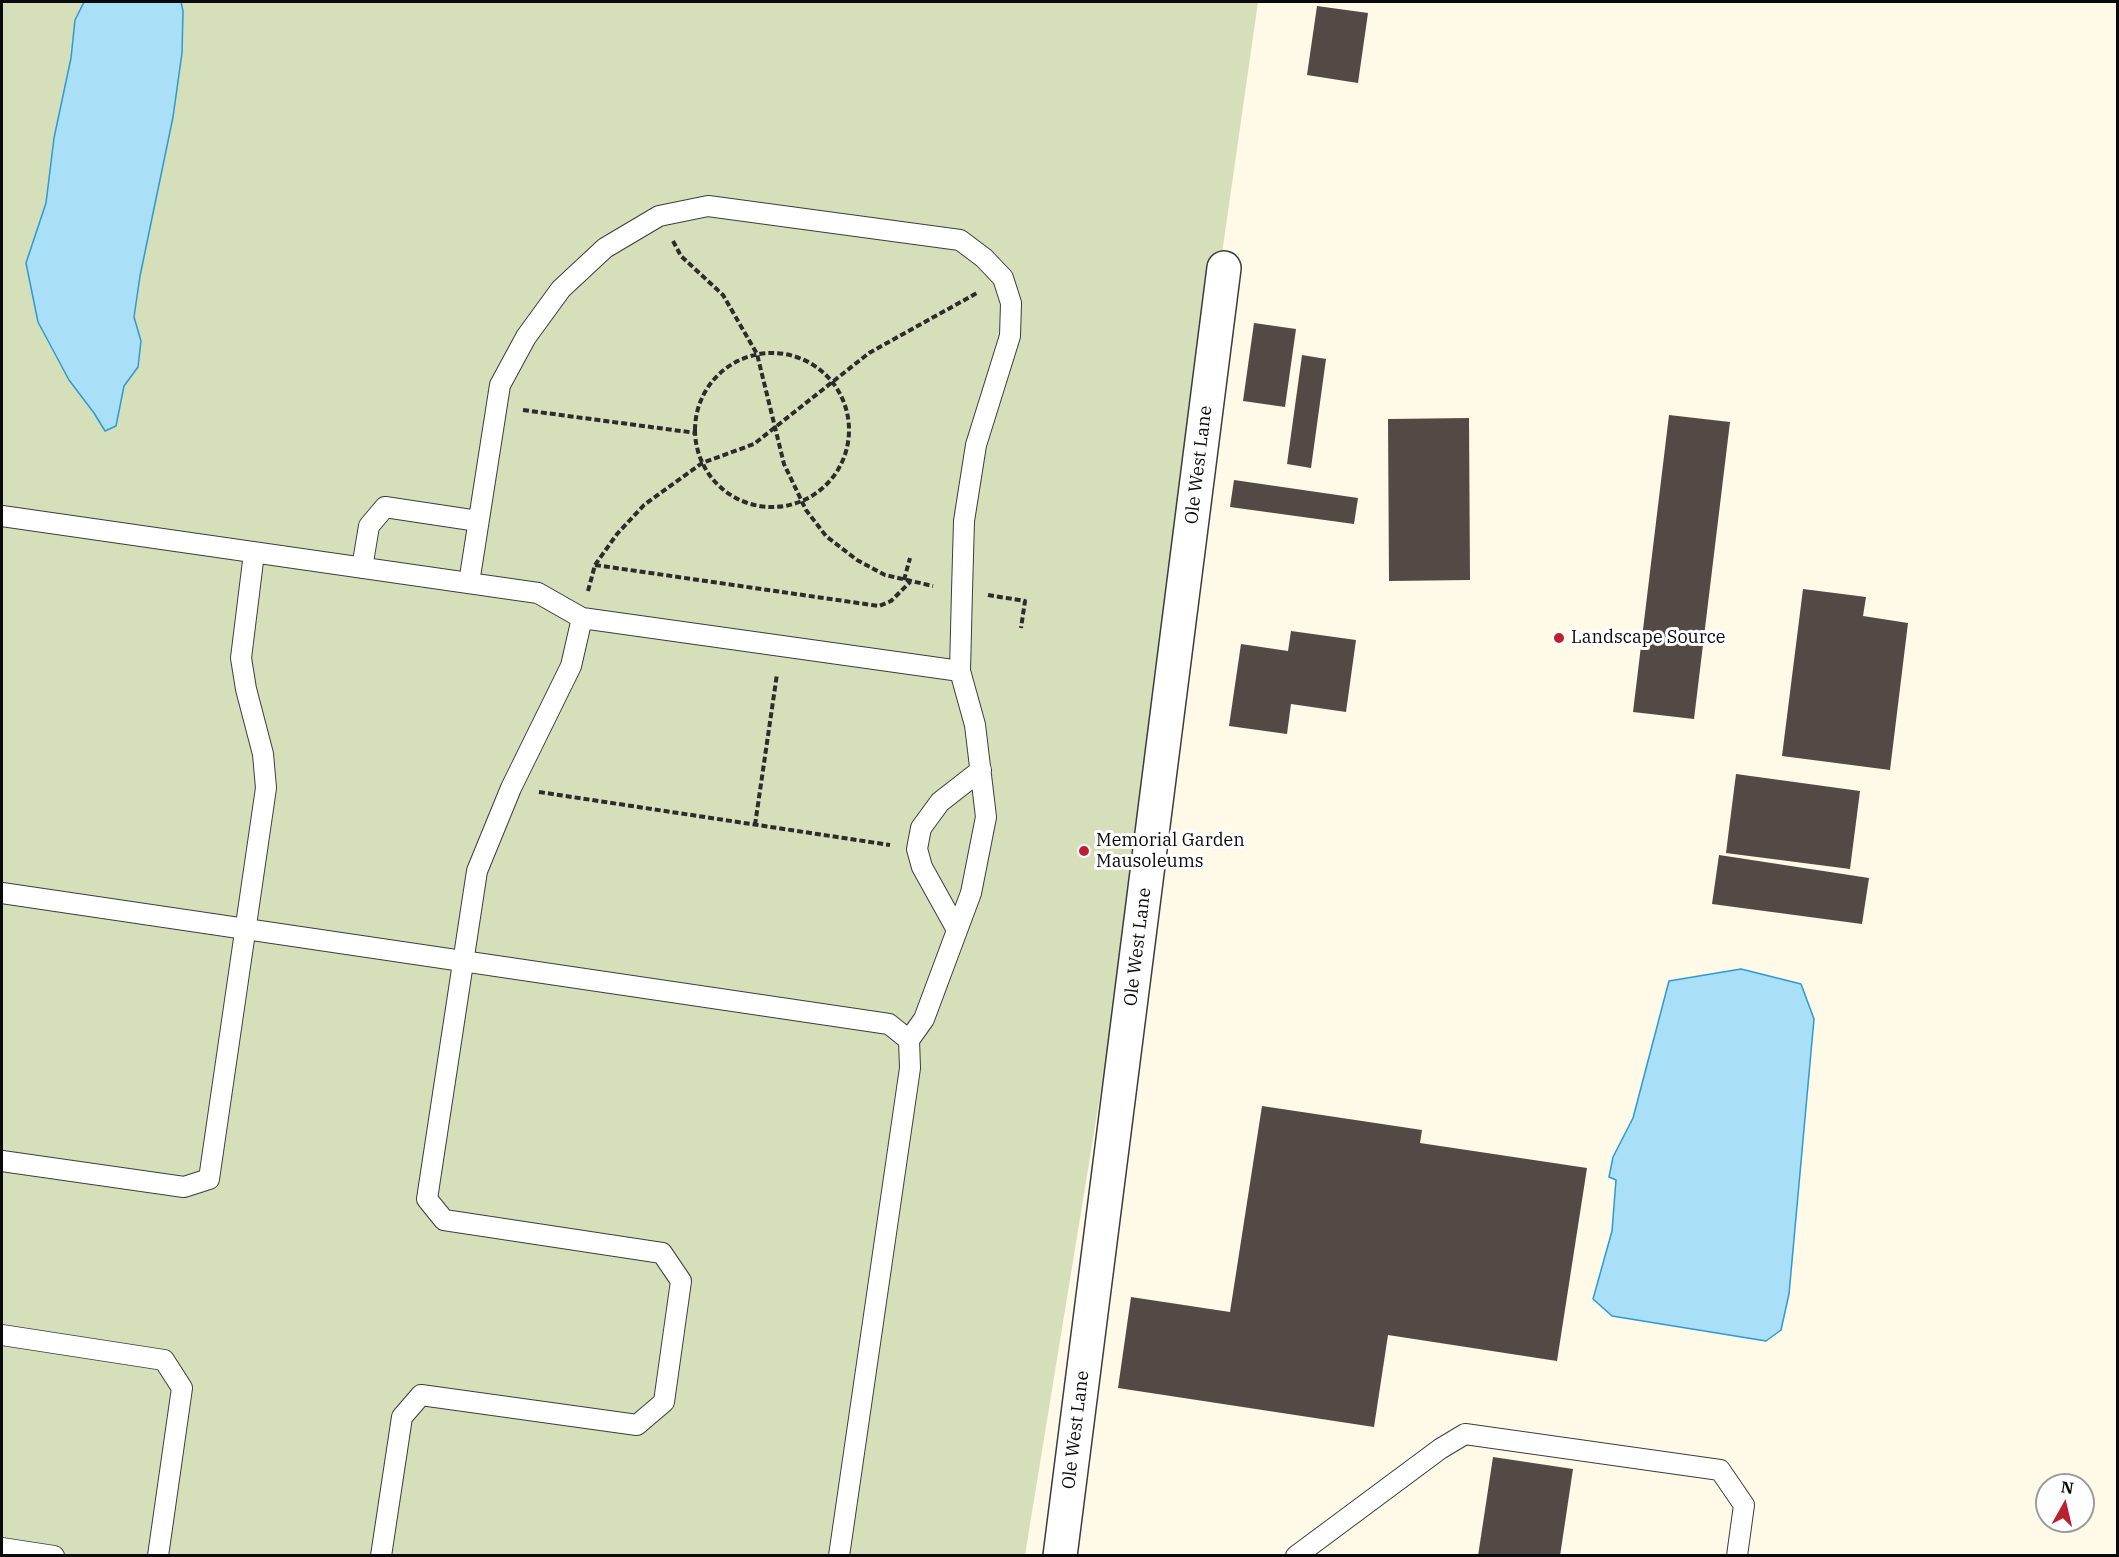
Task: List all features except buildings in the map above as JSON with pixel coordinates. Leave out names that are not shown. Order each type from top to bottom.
[{"type":"street","name":"Ole West Lane","points":[[1067,1555],[1224,268]]},
{"type":"lane","points":[[470,583],[500,385],[526,337],[561,289],[605,248],[659,216],[708,206],[960,240],[984,258],[1003,278],[1011,303],[1010,336],[976,445],[964,521],[960,671],[975,725],[986,817],[971,893],[924,1019],[909,1040],[910,1068],[839,1556]]},
{"type":"lane","points":[[362,568],[369,526],[385,507],[478,520]]},
{"type":"lane","points":[[2,516],[538,593],[582,618],[960,671]]},
{"type":"lane","points":[[2,1161],[184,1187],[209,1179],[266,789],[264,754],[246,689],[241,658],[254,553]]},
{"type":"lane","points":[[381,1556],[402,1417],[422,1395],[637,1425],[664,1402],[681,1281],[662,1253],[444,1220],[427,1199],[477,870],[511,788],[571,666],[582,618]]},
{"type":"lane","points":[[957,930],[922,867],[918,849],[921,828],[940,802],[981,770]]},
{"type":"lane","points":[[2,893],[247,927],[889,1024],[909,1040]]},
{"type":"lane","points":[[2,1335],[164,1360],[182,1388],[159,1556]]},
{"type":"lane","points":[[1296,1556],[1440,1449],[1465,1434],[1720,1470],[1744,1505],[1737,1556]]},
{"type":"lane","points":[[2,1548],[54,1556]]},
{"type":"path","points":[[659,216],[681,255],[723,295],[757,354],[777,427],[783,464],[801,502],[826,536],[857,560],[885,575],[910,582],[1025,601],[1021,628]]},
{"type":"path","points":[[582,618],[595,565],[617,534],[644,505],[702,464],[754,444],[832,381],[902,333],[1003,278]]},
{"type":"path","points":[[757,354],[787,354],[811,363],[832,381],[844,400],[850,424],[848,449],[837,473],[819,491],[801,502],[771,507],[746,502],[723,489],[702,464],[696,420],[703,396],[718,375],[738,361],[757,354]]},
{"type":"path","points":[[495,406],[696,433]]},
{"type":"path","points":[[904,580],[910,558]]},
{"type":"path","points":[[595,565],[879,606],[891,602],[910,582]]},
{"type":"path","points":[[755,825],[781,646]]},
{"type":"path","points":[[511,788],[918,849]]},
{"type":"green space","points":[[2,2],[1258,2],[1112,1022],[1025,1555],[2,1556]]},
{"type":"water","points":[[84,2],[181,2],[183,11],[182,53],[173,117],[140,276],[134,317],[141,341],[138,367],[124,386],[116,426],[105,431],[69,380],[38,322],[26,263],[46,203],[54,138],[71,58],[75,20]]},
{"type":"water","points":[[1741,969],[1801,984],[1814,1019],[1789,1294],[1781,1330],[1766,1341],[1612,1316],[1593,1299],[1612,1231],[1616,1180],[1609,1177],[1613,1157],[1633,1118],[1669,981]]},
{"type":"place","name":"Landscape Source","points":[[1559,638]]},
{"type":"place","name":"Memorial Garden Mausoleums","points":[[1084,851]]}]
